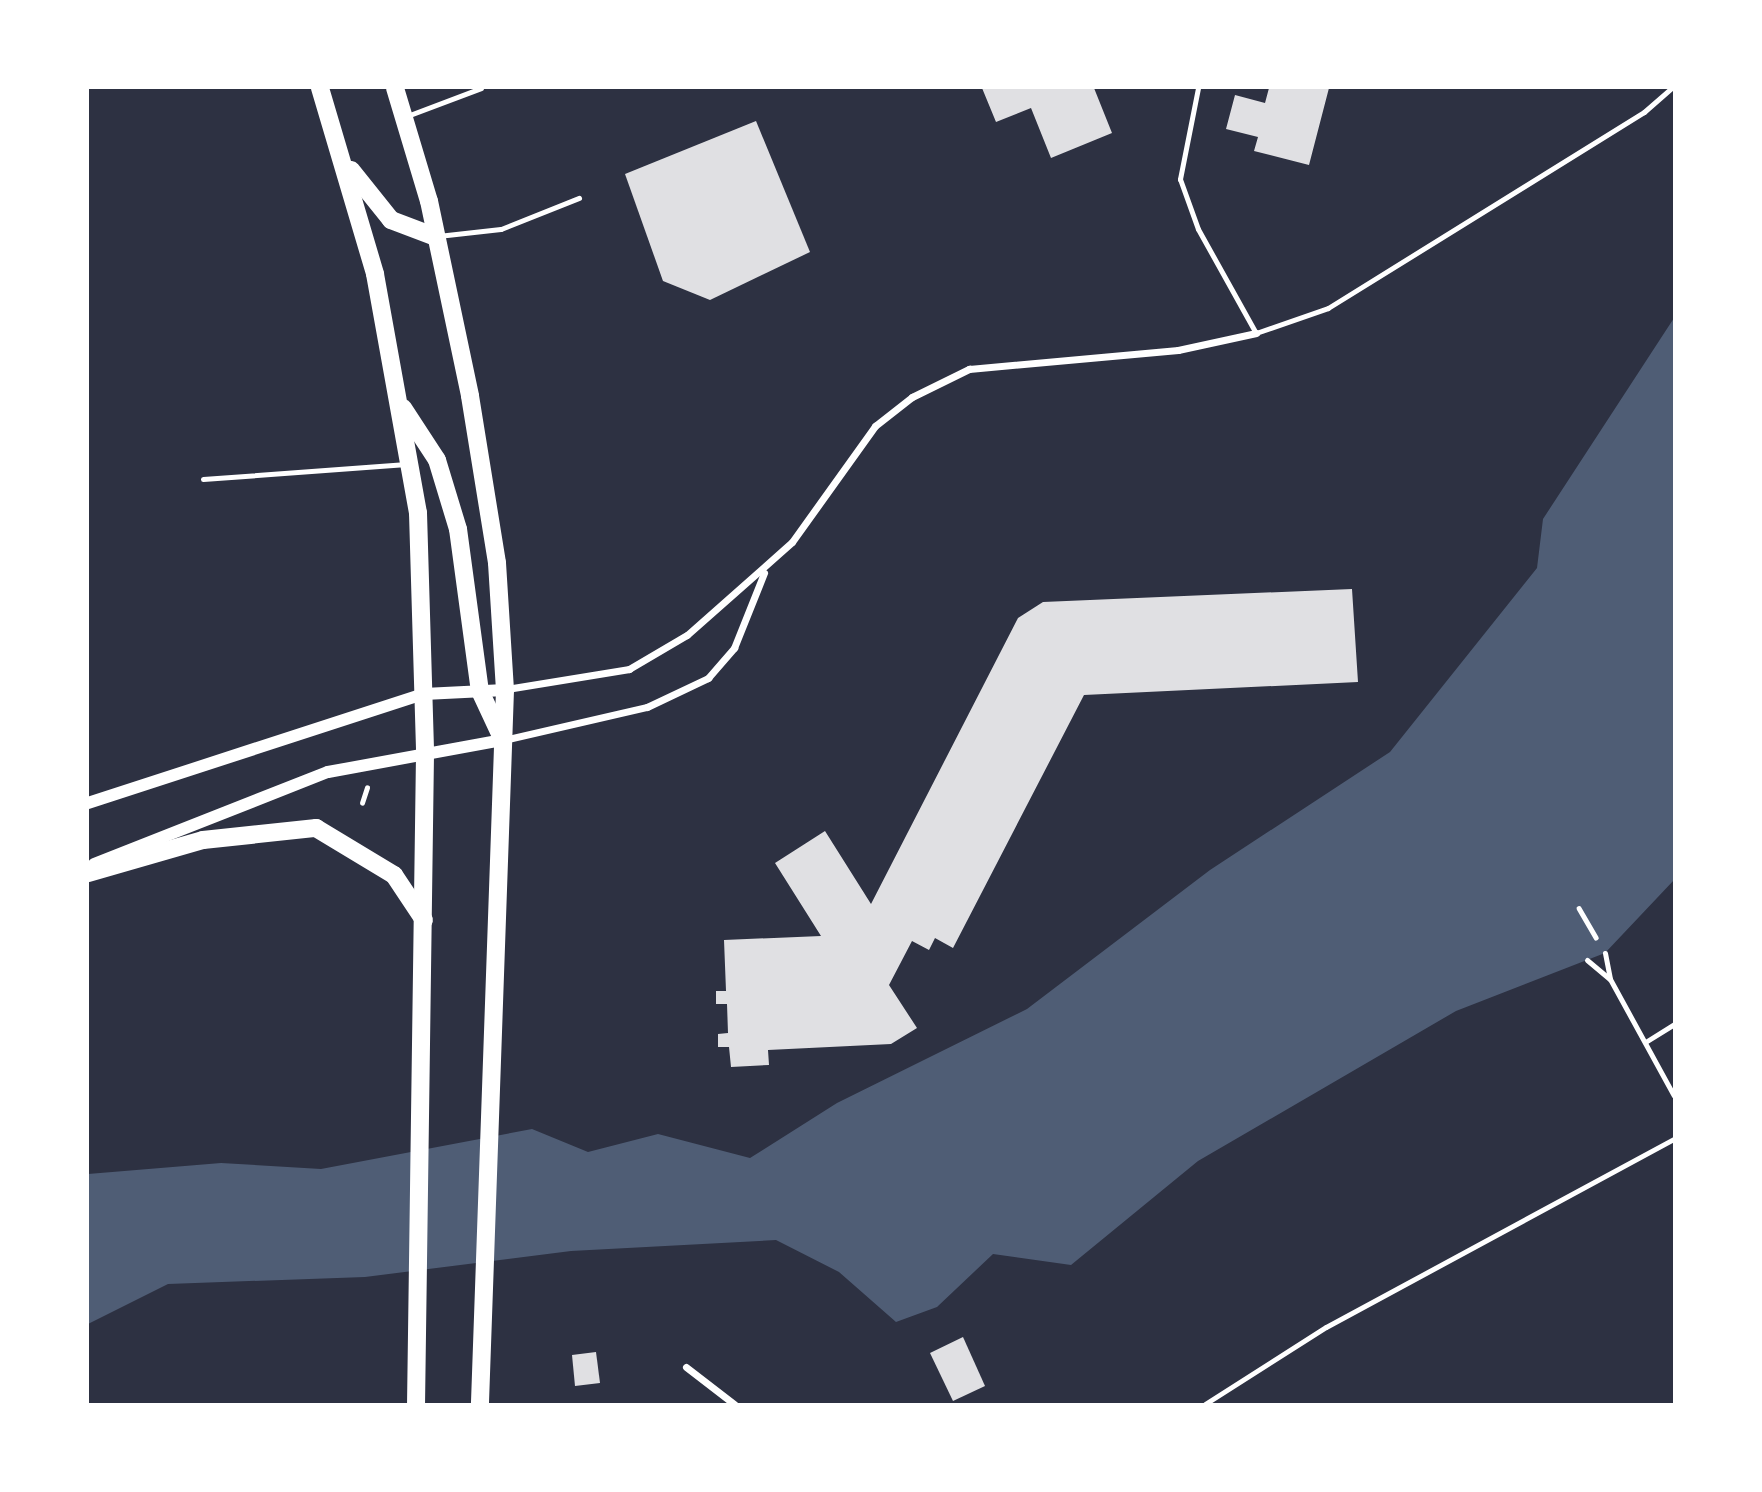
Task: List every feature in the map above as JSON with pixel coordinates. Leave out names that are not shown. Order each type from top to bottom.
[{"type":"main road","points":[[320,88],[375,274],[418,513],[425,754],[424,1087],[416,1405]]},
{"type":"main road","points":[[395,88],[436,237],[497,563],[505,690],[480,1405]]},
{"type":"main road","points":[[338,149],[364,192],[391,220],[436,237]]},
{"type":"main road","points":[[397,399],[437,460],[458,529],[480,691],[503,740]]},
{"type":"main road","points":[[88,873],[203,840],[316,828],[394,875],[424,920]]},
{"type":"street","points":[[88,803],[424,694],[505,690],[629,669],[687,635],[766,569],[874,426],[912,397],[969,369],[1178,349],[1256,333]]},
{"type":"street","points":[[88,867],[328,772],[503,740],[647,707],[708,678],[734,648],[766,569]]},
{"type":"street","points":[[686,1367],[734,1405]]},
{"type":"lane","points":[[404,117],[481,88]]},
{"type":"lane","points":[[1198,88],[1180,179],[1203,241],[1256,333],[1328,308],[1644,112],[1672,88]]},
{"type":"lane","points":[[436,237],[500,229],[579,198]]},
{"type":"lane","points":[[203,479],[409,464]]},
{"type":"lane","points":[[1605,953],[1610,979]]},
{"type":"lane","points":[[1587,960],[1610,979],[1647,1041],[1675,1096]]},
{"type":"lane","points":[[1647,1041],[1675,1024]]},
{"type":"lane","points":[[1205,1405],[1326,1328],[1675,1139]]},
{"type":"path","points":[[1579,908],[1605,953]]},
{"type":"water","points":[[1674,318],[1674,880],[1605,953],[1456,1011],[1198,1161],[1071,1265],[993,1254],[937,1307],[896,1322],[839,1272],[776,1240],[571,1251],[365,1277],[168,1284],[88,1324],[88,1174],[221,1163],[321,1169],[532,1129],[588,1152],[658,1134],[750,1158],[837,1103],[1027,1009],[1210,870],[1390,752],[1537,568],[1543,519]]},
{"type":"building","points":[[982,88],[1094,88],[1112,133],[1051,158],[1031,108],[996,122]]},
{"type":"building","points":[[1269,88],[1329,88],[1309,165],[1254,151],[1258,137],[1226,129],[1235,95],[1265,103]]},
{"type":"building","points":[[756,121],[810,252],[710,300],[663,281],[625,174]]},
{"type":"building","points":[[1352,589],[1358,682],[1084,695],[953,948],[935,938],[929,950],[912,941],[889,985],[917,1028],[891,1044],[768,1050],[769,1065],[731,1067],[729,1047],[718,1047],[718,1034],[728,1033],[727,1004],[716,1004],[716,991],[726,991],[724,940],[821,936],[775,863],[825,831],[871,904],[1018,618],[1043,602]]},
{"type":"building","points":[[963,1337],[985,1386],[953,1401],[930,1353]]},
{"type":"building","points":[[596,1352],[600,1383],[575,1386],[572,1355]]}]
